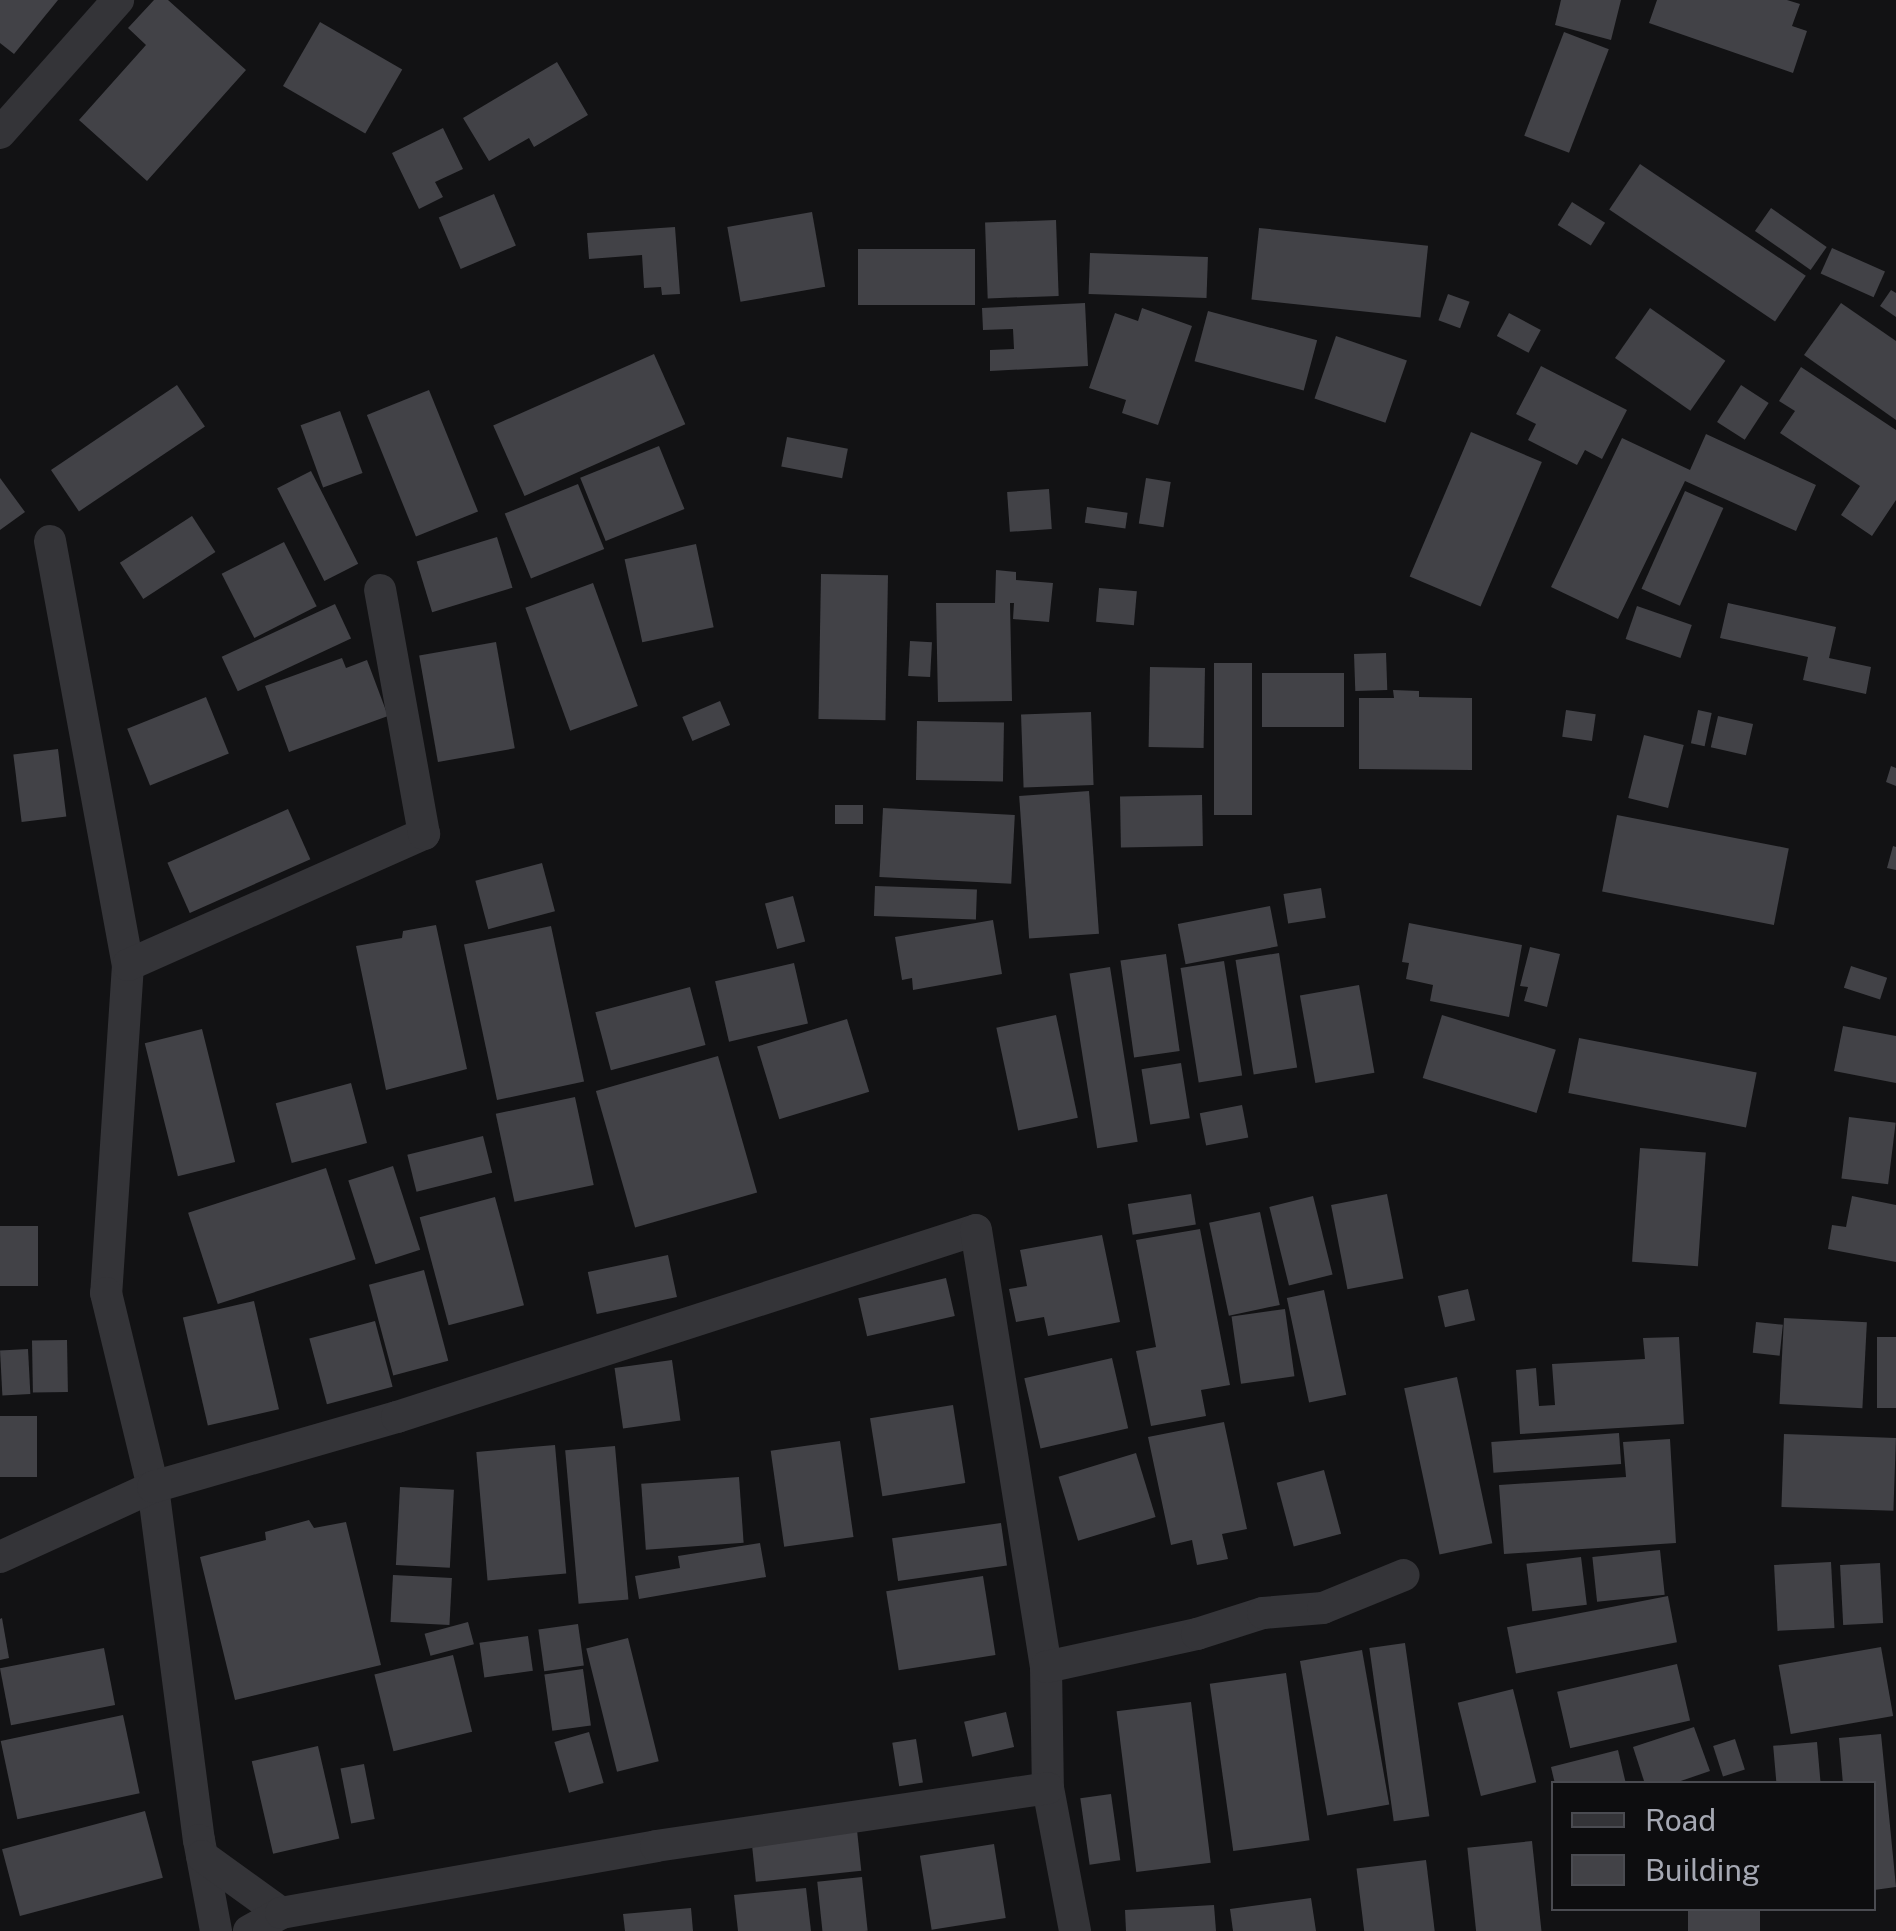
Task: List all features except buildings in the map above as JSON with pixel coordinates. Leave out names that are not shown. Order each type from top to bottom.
[{"type":"street","points":[[0,133],[118,0]]},
{"type":"street","points":[[50,541],[128,964],[106,1293],[152,1486],[202,1856],[216,1931]]},
{"type":"street","points":[[128,964],[424,834],[380,590]]},
{"type":"street","points":[[0,1558],[152,1486],[397,1417],[976,1230],[1046,1667],[1048,1788],[1076,1931]]},
{"type":"street","points":[[1046,1667],[1197,1634],[1263,1613],[1322,1608],[1404,1576]]},
{"type":"street","points":[[249,1931],[281,1913],[656,1846],[1048,1788]]},
{"type":"street","points":[[202,1856],[281,1913]]}]
